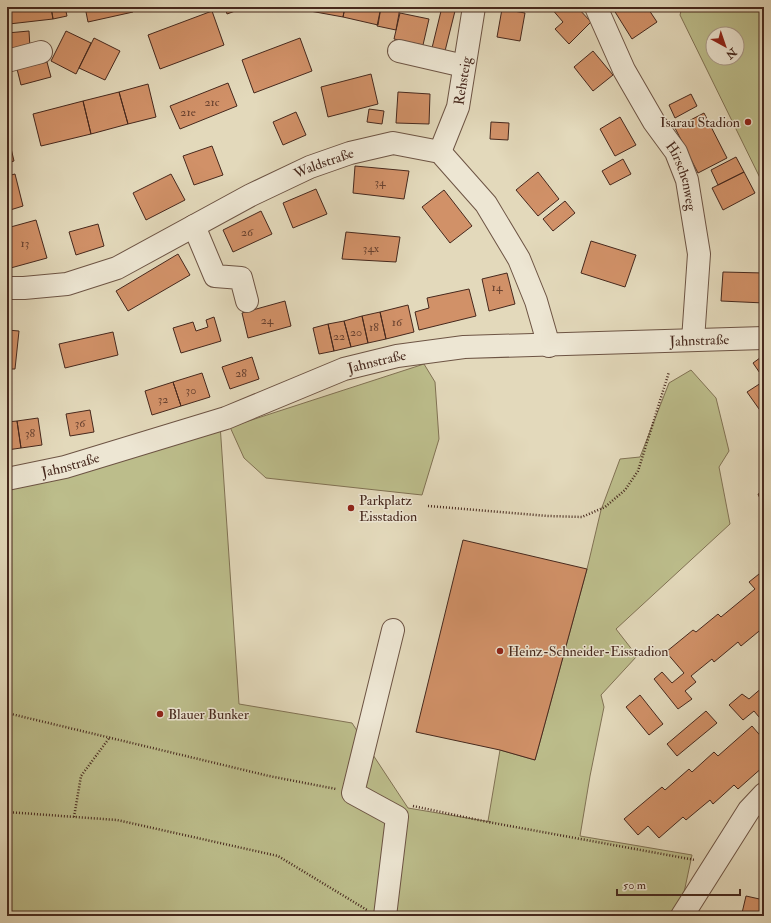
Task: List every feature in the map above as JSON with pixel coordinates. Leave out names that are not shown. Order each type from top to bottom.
[{"type":"street","name":"Rehsteig","points":[[440,152],[458,107],[474,7]]},
{"type":"street","name":"Hirschenweg","points":[[596,7],[624,70],[654,122],[676,152],[687,180],[699,254],[693,340]]},
{"type":"street","points":[[399,51],[464,66]]},
{"type":"street","points":[[7,61],[41,52]]},
{"type":"street","name":"Waldstraße","points":[[7,288],[67,284],[117,268],[251,195],[310,167],[350,153],[393,143],[440,152]]},
{"type":"street","points":[[440,152],[486,204],[519,259],[536,301],[549,346]]},
{"type":"street","points":[[194,226],[214,276],[241,278],[247,301]]},
{"type":"street","name":"Jahnstraße","points":[[7,479],[65,467],[226,418],[344,370],[397,356],[464,347],[549,346],[764,338]]},
{"type":"street","points":[[378,914],[397,817],[353,793],[393,630]]},
{"type":"street","points":[[682,916],[749,810],[764,794]]},
{"type":"path","points":[[428,506],[548,516],[582,517],[605,507],[625,490],[638,471],[669,372]]},
{"type":"path","points":[[7,713],[269,776],[353,793]]},
{"type":"path","points":[[74,817],[81,776],[110,737]]},
{"type":"path","points":[[413,806],[488,822],[715,863]]},
{"type":"path","points":[[7,812],[117,820],[278,856],[378,914]]},
{"type":"green space","name":"Isarau Stadion","points":[[682,7],[764,7],[764,186],[705,66],[745,66],[745,26],[705,26],[705,66],[680,15]]},
{"type":"green space","points":[[424,364],[435,382],[439,439],[422,495],[266,478],[244,458],[230,427]]},
{"type":"green space","points":[[691,370],[716,398],[729,451],[719,467],[730,524],[616,629],[637,656],[601,695],[604,707],[580,836],[692,855],[679,916],[7,916],[7,485],[220,424],[239,704],[352,723],[408,808],[491,822],[488,821],[500,750],[535,760],[587,569],[601,510],[620,459],[640,457],[669,383]]},
{"type":"building","points":[[7,7],[51,7],[53,19],[9,24]]},
{"type":"building","points":[[51,7],[65,7],[67,16],[53,19]]},
{"type":"building","points":[[85,7],[132,7],[133,12],[88,22]]},
{"type":"building","points":[[225,7],[246,7],[227,14]]},
{"type":"building","points":[[311,7],[345,7],[343,17],[310,11]]},
{"type":"building","points":[[345,7],[381,7],[378,25],[343,17]]},
{"type":"building","points":[[381,7],[400,8],[396,30],[377,26]]},
{"type":"building","points":[[442,7],[456,7],[444,55],[431,52]]},
{"type":"building","points":[[551,7],[577,7],[591,22],[569,44],[555,29],[563,22]]},
{"type":"building","points":[[612,7],[647,7],[657,22],[632,39]]},
{"type":"building","points":[[502,9],[525,13],[520,41],[497,37]]},
{"type":"building","points":[[212,11],[224,45],[160,69],[148,35]]},
{"type":"building","points":[[400,13],[429,19],[423,45],[394,39]]},
{"type":"building","points":[[29,31],[30,48],[7,49],[7,33]]},
{"type":"building","points":[[66,31],[91,43],[76,74],[51,61]]},
{"type":"building","points":[[94,38],[120,51],[105,80],[79,68]]},
{"type":"building","points":[[300,38],[312,71],[254,93],[242,60]]},
{"type":"building","points":[[593,51],[613,75],[593,91],[574,67]]},
{"type":"building","points":[[47,62],[51,77],[21,85],[17,69]]},
{"type":"building","points":[[371,74],[378,104],[328,117],[321,87]]},
{"type":"building","points":[[228,83],[237,106],[180,129],[170,106]]},
{"type":"building","points":[[148,84],[156,117],[128,124],[119,92]]},
{"type":"building","points":[[119,92],[128,124],[91,134],[83,101]]},
{"type":"building","points":[[398,92],[430,94],[429,124],[396,123]]},
{"type":"building","points":[[691,94],[697,106],[675,118],[669,105]]},
{"type":"building","points":[[83,101],[91,134],[41,146],[33,114]]},
{"type":"building","points":[[369,109],[384,111],[382,124],[367,122]]},
{"type":"building","points":[[296,112],[306,135],[283,145],[273,122]]},
{"type":"building","points":[[704,113],[727,158],[698,173],[675,128]]},
{"type":"building","points":[[620,117],[636,145],[615,156],[600,129]]},
{"type":"building","points":[[491,122],[509,123],[508,140],[490,139]]},
{"type":"building","points":[[7,131],[14,161],[7,163]]},
{"type":"building","points":[[212,146],[223,175],[194,185],[183,156]]},
{"type":"building","points":[[736,157],[744,172],[718,185],[711,170]]},
{"type":"building","points":[[623,159],[631,174],[610,185],[602,171]]},
{"type":"building","points":[[355,166],[409,171],[404,199],[353,193]]},
{"type":"building","points":[[538,172],[559,199],[538,216],[516,190]]},
{"type":"building","points":[[744,172],[755,193],[723,210],[712,188]]},
{"type":"building","points":[[15,174],[23,206],[7,211],[7,176]]},
{"type":"building","points":[[171,174],[185,200],[146,220],[133,193]]},
{"type":"building","points":[[316,189],[327,214],[293,228],[283,203]]},
{"type":"building","points":[[444,190],[472,226],[450,243],[422,207]]},
{"type":"building","points":[[565,201],[575,213],[553,231],[543,219]]},
{"type":"building","points":[[261,211],[272,234],[233,252],[223,230]]},
{"type":"building","points":[[36,220],[47,258],[7,269],[7,228]]},
{"type":"building","points":[[98,224],[104,246],[76,255],[69,232]]},
{"type":"building","points":[[346,232],[400,237],[396,262],[342,259]]},
{"type":"building","points":[[591,241],[636,255],[625,287],[581,273]]},
{"type":"building","points":[[178,254],[190,275],[128,311],[116,291]]},
{"type":"building","points":[[723,272],[764,273],[764,303],[721,301]]},
{"type":"building","points":[[507,273],[515,304],[489,311],[482,279]]},
{"type":"building","points":[[469,289],[476,316],[419,330],[415,312],[429,308],[427,298]]},
{"type":"building","points":[[285,301],[291,326],[248,338],[242,313]]},
{"type":"building","points":[[408,305],[414,332],[386,339],[380,312]]},
{"type":"building","points":[[380,312],[386,339],[368,343],[362,316]]},
{"type":"building","points":[[362,316],[368,343],[351,347],[344,321]]},
{"type":"building","points":[[214,317],[221,341],[181,353],[173,328],[193,322],[196,331],[208,327],[206,320]]},
{"type":"building","points":[[344,321],[351,347],[334,351],[328,324]]},
{"type":"building","points":[[328,324],[334,351],[319,354],[313,328]]},
{"type":"building","points":[[7,330],[19,331],[15,369],[7,369]]},
{"type":"building","points":[[113,332],[118,355],[65,368],[59,344]]},
{"type":"building","points":[[764,355],[764,379],[753,363]]},
{"type":"building","points":[[252,357],[259,379],[230,389],[222,367]]},
{"type":"building","points":[[202,373],[210,397],[181,406],[173,382]]},
{"type":"building","points":[[764,381],[764,416],[747,392]]},
{"type":"building","points":[[173,382],[181,406],[152,415],[145,391]]},
{"type":"building","points":[[90,410],[94,432],[70,436],[66,414]]},
{"type":"building","points":[[38,418],[42,445],[21,448],[17,421]]},
{"type":"building","points":[[17,421],[21,448],[7,450],[7,422]]},
{"type":"building","points":[[764,492],[764,508],[758,494]]},
{"type":"building","name":"Heinz-Schneider-Eisstadion","points":[[463,540],[587,569],[535,760],[500,750],[416,732]]},
{"type":"building","points":[[764,570],[764,627],[741,646],[738,642],[714,662],[712,659],[691,676],[696,682],[685,691],[692,699],[678,709],[654,679],[662,672],[672,683],[684,673],[666,652],[693,630],[696,632],[718,614],[721,617],[755,589],[749,582]]},
{"type":"building","points":[[764,686],[764,723],[754,711],[743,720],[729,705],[742,694],[749,699]]},
{"type":"building","points":[[640,695],[663,724],[649,735],[626,707]]},
{"type":"building","points":[[706,711],[717,723],[677,756],[667,744]]},
{"type":"building","points":[[752,726],[764,740],[764,766],[738,789],[734,785],[713,804],[710,800],[686,820],[683,817],[659,838],[648,826],[638,835],[624,819],[662,787],[665,790],[689,769],[692,772],[714,752],[718,756]]},
{"type":"building","points":[[746,896],[764,900],[764,916],[754,916],[742,913]]},
{"type":"building","points":[[714,913],[725,914],[724,916],[713,916]]},
{"type":"place","name":"Isarau Stadion","points":[[748,122]]},
{"type":"place","name":"Parkplatz Eisstadion","points":[[351,508]]},
{"type":"place","name":"Heinz-Schneider-Eisstadion","points":[[500,651]]},
{"type":"place","name":"Blauer Bunker","points":[[160,714]]}]
